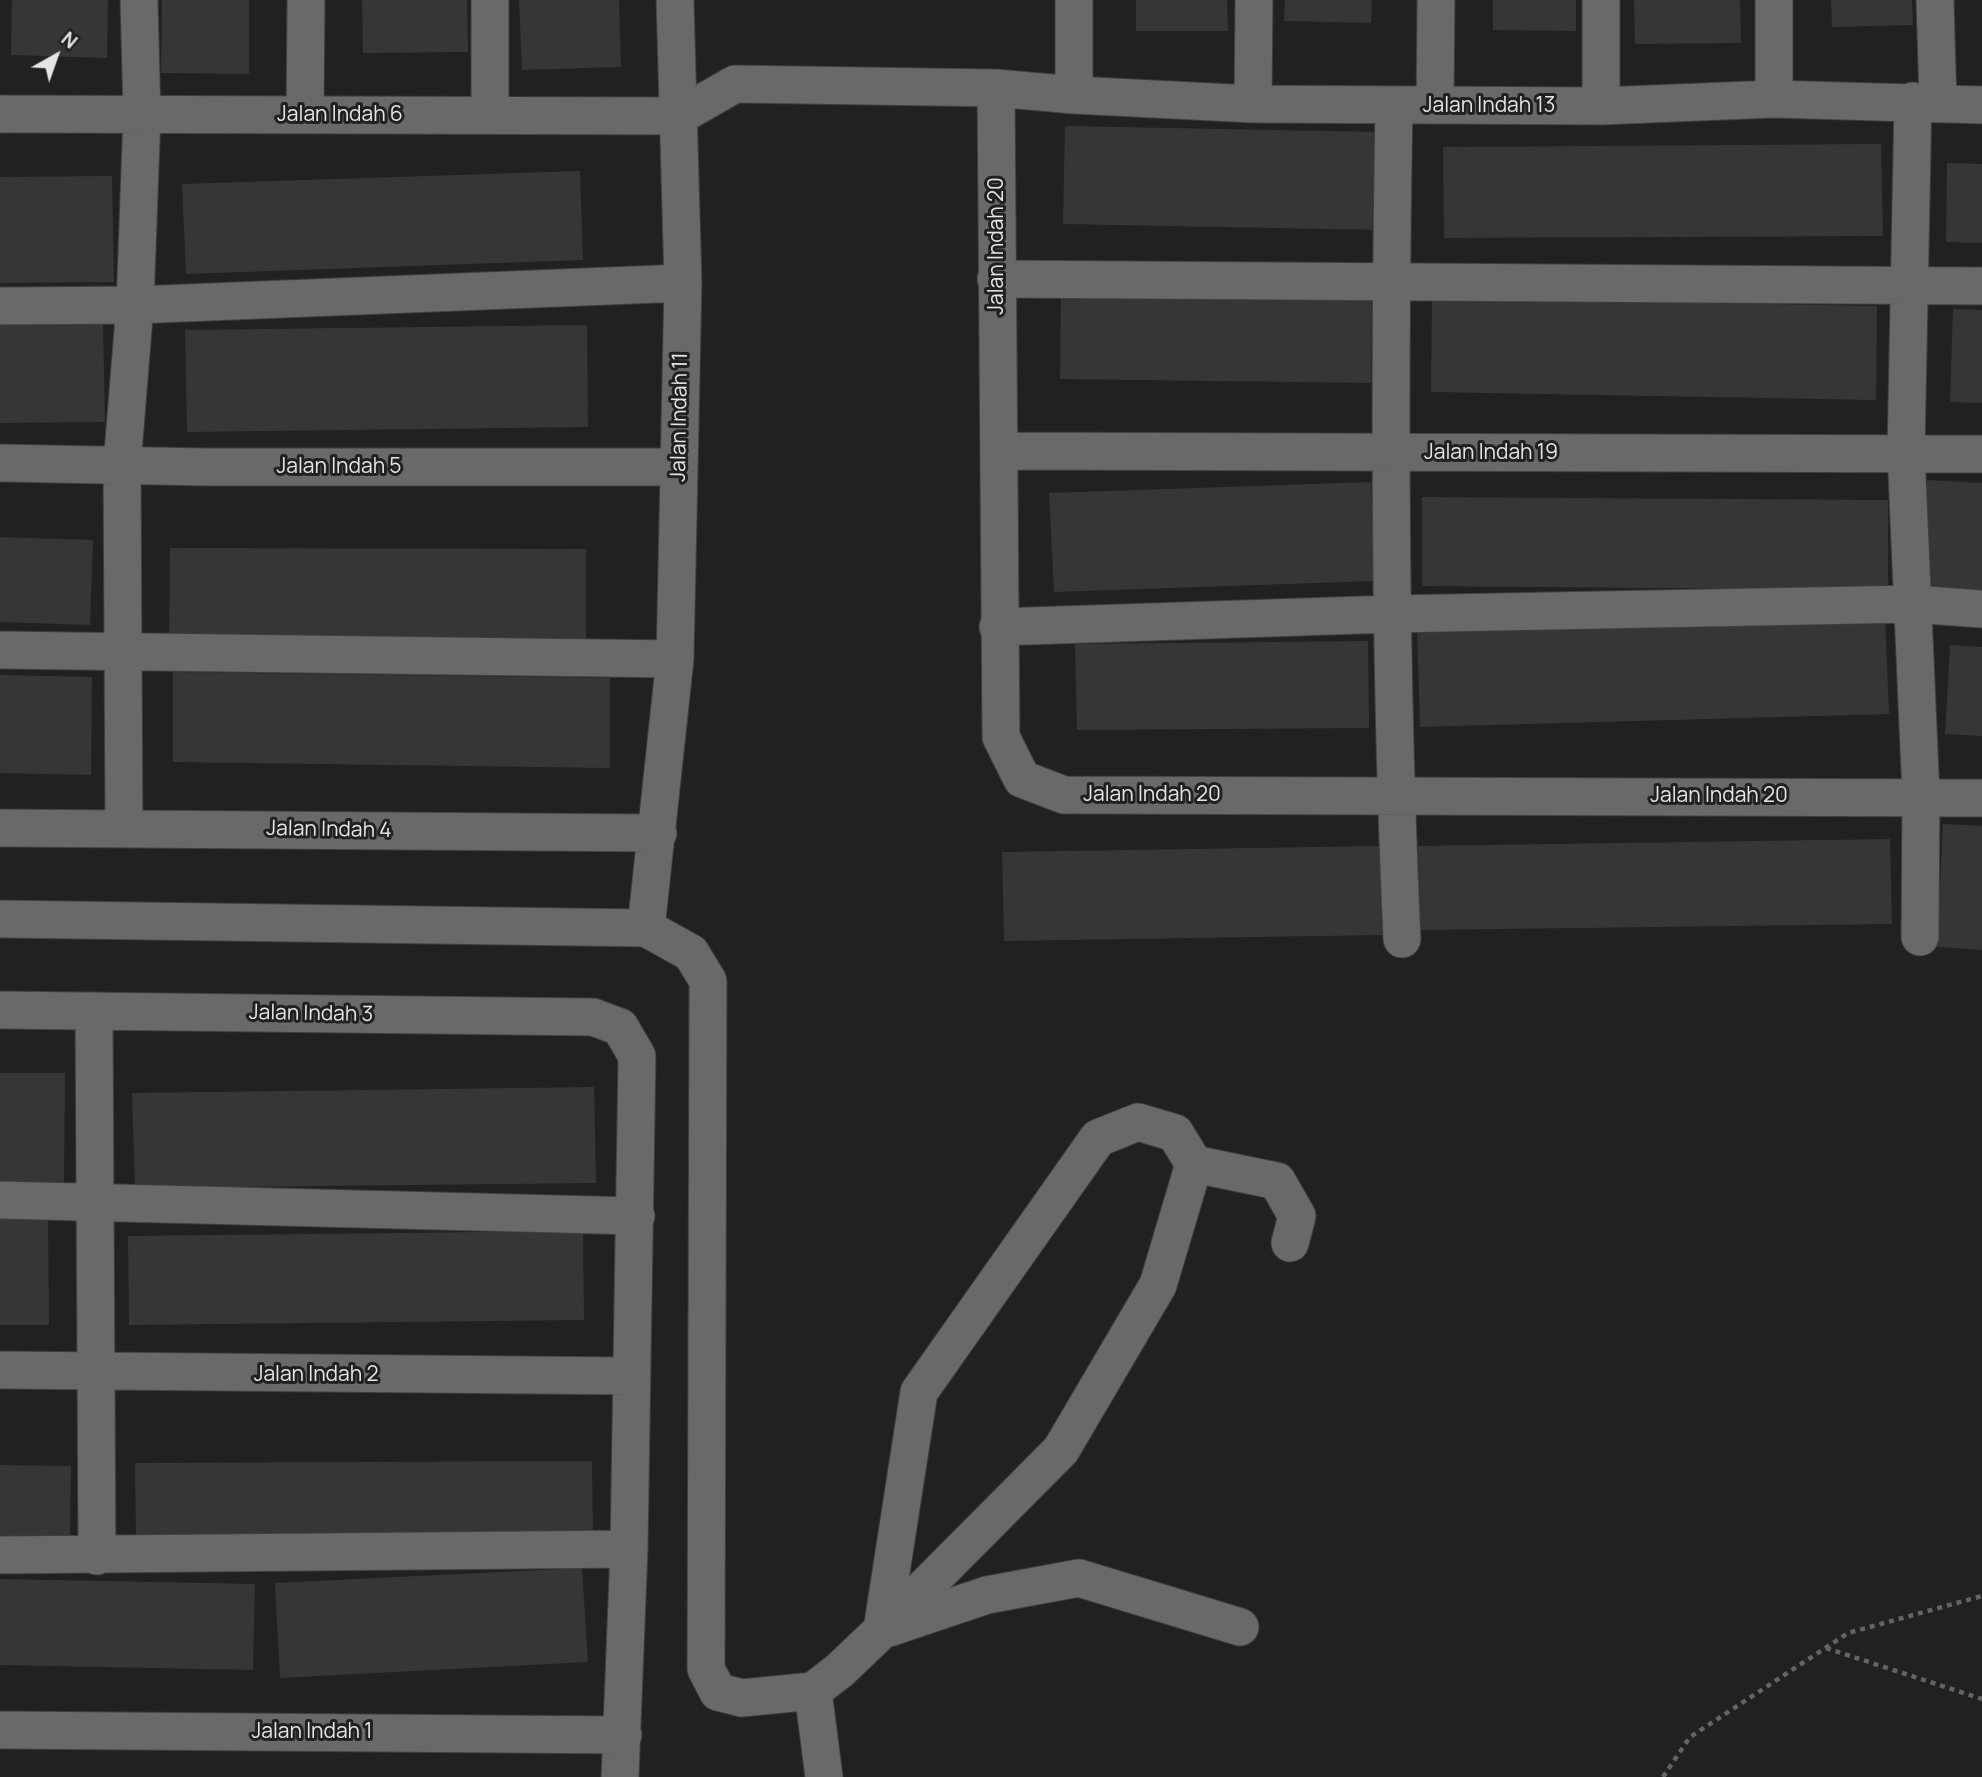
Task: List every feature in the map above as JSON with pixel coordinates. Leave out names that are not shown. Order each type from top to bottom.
[{"type":"street","points":[[124,828],[122,465],[135,305],[142,114],[139,0]]},
{"type":"street","points":[[305,115],[306,0]]},
{"type":"street","points":[[490,0],[490,116]]},
{"type":"street","name":"Jalan Indah 11","points":[[646,928],[675,659],[683,283],[675,0]]},
{"type":"street","points":[[1074,0],[1074,95]]},
{"type":"street","points":[[1253,104],[1254,0]]},
{"type":"street","points":[[1435,105],[1436,0]]},
{"type":"street","points":[[1601,0],[1601,106]]},
{"type":"street","points":[[1774,0],[1774,99]]},
{"type":"street","points":[[1920,937],[1921,796],[1906,451],[1911,284],[1936,0]]},
{"type":"street","name":"Jalan Indah 13","points":[[679,116],[735,84],[996,88],[1074,95],[1253,104],[1601,106],[1774,99],[1982,105]]},
{"type":"street","name":"Jalan Indah 20","points":[[996,88],[996,279],[1001,452],[998,627],[1001,737],[1022,779],[1064,795],[1982,798]]},
{"type":"street","points":[[1394,106],[1391,279],[1392,614],[1395,796],[1402,939]]},
{"type":"street","name":"Jalan Indah 6","points":[[0,114],[679,116]]},
{"type":"street","points":[[996,279],[1391,279],[1982,286]]},
{"type":"street","points":[[0,306],[135,305],[683,283]]},
{"type":"street","name":"Jalan Indah 19","points":[[1001,452],[1906,451],[1982,454]]},
{"type":"street","name":"Jalan Indah 5","points":[[0,463],[679,467]]},
{"type":"street","points":[[998,627],[1392,614],[1913,604],[1982,608]]},
{"type":"street","points":[[0,650],[675,659]]},
{"type":"street","name":"Jalan Indah 4","points":[[0,828],[658,833]]},
{"type":"street","points":[[0,919],[646,928],[691,953],[708,981],[706,1669],[718,1692],[742,1698],[813,1691],[840,1670],[882,1630],[1061,1450],[1158,1285],[1195,1164]]},
{"type":"street","name":"Jalan Indah 3","points":[[0,1010],[593,1017],[620,1027],[637,1056],[636,1216]]},
{"type":"street","points":[[94,1012],[97,1556]]},
{"type":"street","points":[[882,1630],[919,1392],[1098,1138],[1138,1122],[1175,1133],[1195,1164],[1277,1181],[1297,1216],[1290,1243]]},
{"type":"street","points":[[0,1200],[636,1216],[621,1777]]},
{"type":"street","name":"Jalan Indah 2","points":[[0,1370],[632,1376]]},
{"type":"street","points":[[0,1555],[629,1549]]},
{"type":"street","points":[[882,1630],[988,1595],[1079,1578],[1240,1627]]},
{"type":"street","points":[[813,1691],[824,1777]]},
{"type":"street","name":"Jalan Indah 1","points":[[0,1730],[623,1735]]},
{"type":"path","points":[[1663,1777],[1690,1737],[1848,1633],[1982,1596]]},
{"type":"path","points":[[1825,1648],[1982,1699]]},
{"type":"building","points":[[12,0],[108,0],[107,58],[11,55]]},
{"type":"building","points":[[162,0],[249,0],[249,74],[161,73]]},
{"type":"building","points":[[362,0],[467,0],[468,52],[363,53]]},
{"type":"building","points":[[519,0],[619,0],[621,67],[522,70]]},
{"type":"building","points":[[1136,0],[1227,0],[1228,31],[1136,31]]},
{"type":"building","points":[[1285,0],[1372,0],[1371,23],[1284,21]]},
{"type":"building","points":[[1493,0],[1576,0],[1576,31],[1493,30]]},
{"type":"building","points":[[1634,0],[1740,0],[1741,43],[1635,44]]},
{"type":"building","points":[[1831,0],[1912,0],[1913,25],[1832,27]]},
{"type":"building","points":[[1065,126],[1379,132],[1378,230],[1063,224]]},
{"type":"building","points":[[1881,144],[1883,236],[1444,238],[1443,147]]},
{"type":"building","points":[[1947,163],[1982,164],[1982,243],[1946,242]]},
{"type":"building","points":[[580,171],[583,260],[186,274],[182,184]]},
{"type":"building","points":[[112,176],[114,282],[0,283],[0,177]]},
{"type":"building","points":[[1061,289],[1372,293],[1371,383],[1060,379]]},
{"type":"building","points":[[1432,298],[1877,306],[1876,400],[1431,392]]},
{"type":"building","points":[[1953,309],[1982,310],[1982,403],[1950,402]]},
{"type":"building","points":[[103,322],[105,422],[0,423],[0,323]]},
{"type":"building","points":[[587,325],[588,427],[187,432],[185,330]]},
{"type":"building","points":[[1927,480],[1982,483],[1982,594],[1923,592]]},
{"type":"building","points":[[1371,482],[1375,581],[1054,592],[1049,493]]},
{"type":"building","points":[[1422,497],[1888,500],[1888,590],[1422,586]]},
{"type":"building","points":[[0,537],[93,540],[90,625],[0,622]]},
{"type":"building","points":[[170,548],[586,549],[586,645],[169,643]]},
{"type":"building","points":[[1885,616],[1889,714],[1420,727],[1417,629]]},
{"type":"building","points":[[1368,641],[1369,728],[1077,730],[1075,644]]},
{"type":"building","points":[[1950,645],[1982,647],[1982,736],[1945,734]]},
{"type":"building","points":[[173,672],[610,678],[610,768],[173,762]]},
{"type":"building","points":[[0,675],[92,677],[91,775],[0,773]]},
{"type":"building","points":[[1943,824],[1982,826],[1982,950],[1937,947]]},
{"type":"building","points":[[1890,839],[1892,924],[1420,930],[1418,846]]},
{"type":"building","points":[[1380,846],[1382,935],[1004,941],[1002,852]]},
{"type":"building","points":[[0,1073],[65,1073],[64,1183],[0,1183]]},
{"type":"building","points":[[594,1087],[596,1183],[135,1188],[132,1093]]},
{"type":"building","points":[[0,1217],[48,1217],[49,1325],[0,1325]]},
{"type":"building","points":[[583,1231],[584,1320],[129,1325],[128,1236]]},
{"type":"building","points":[[592,1461],[593,1540],[136,1542],[135,1463]]},
{"type":"building","points":[[0,1465],[71,1466],[70,1538],[0,1537]]},
{"type":"building","points":[[582,1568],[588,1662],[280,1678],[275,1583]]},
{"type":"building","points":[[0,1579],[255,1584],[253,1670],[0,1665]]}]
